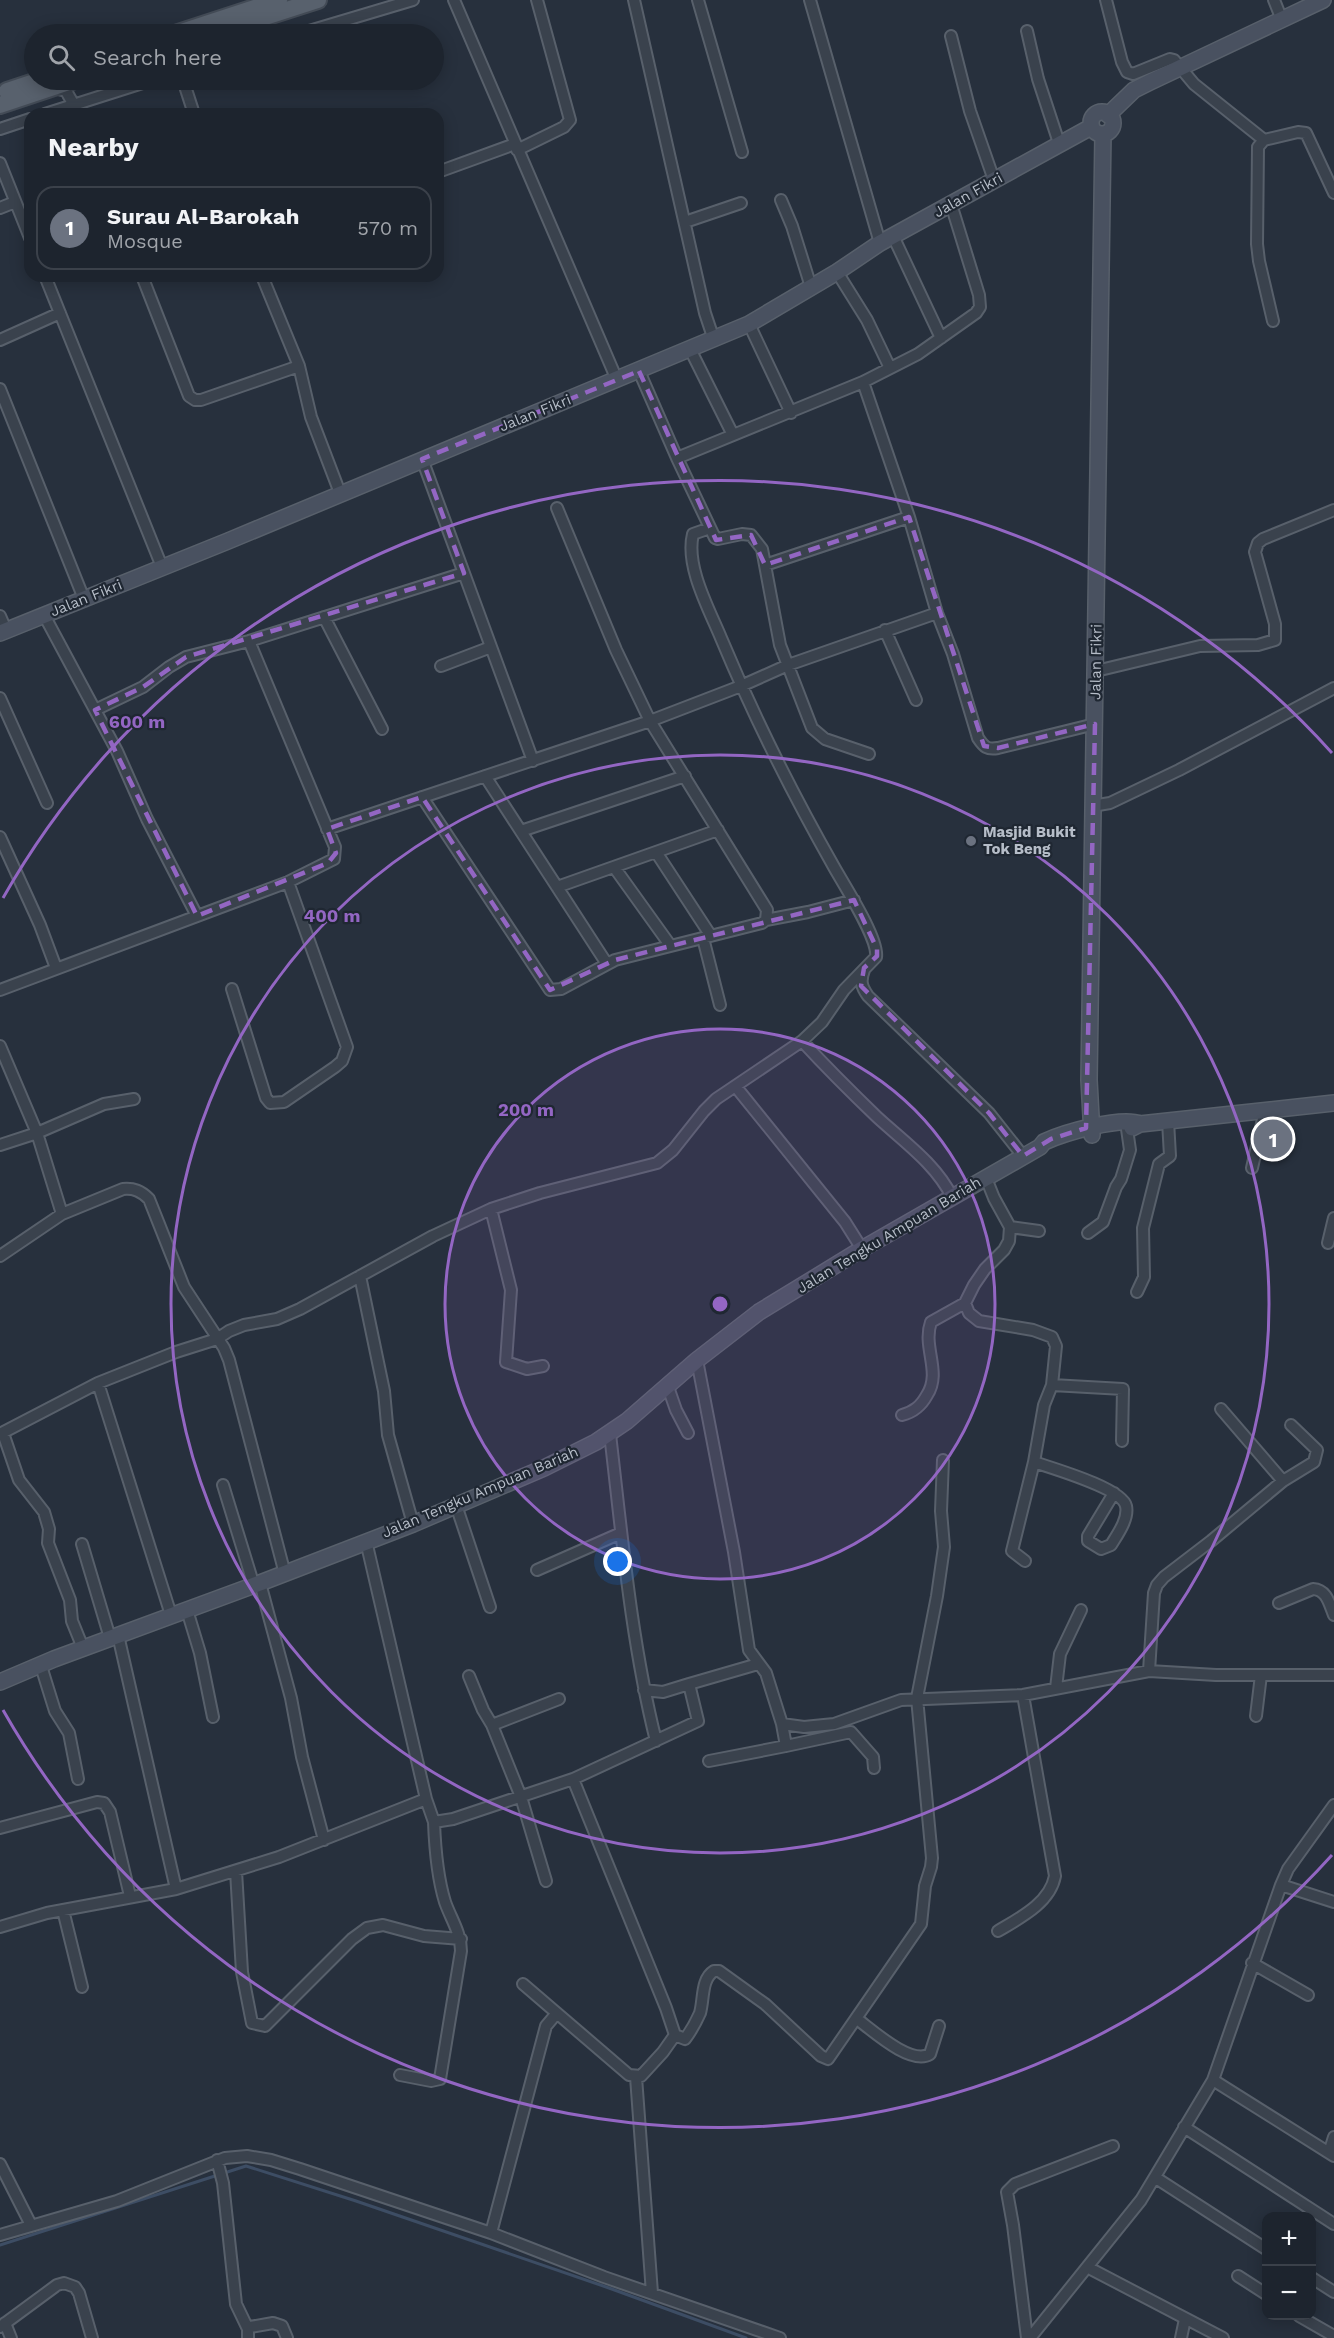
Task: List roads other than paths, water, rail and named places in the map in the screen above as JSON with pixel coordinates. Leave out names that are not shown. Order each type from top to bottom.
[{"type":"main road","points":[[206,24],[279,0]]},
{"type":"main road","points":[[243,24],[318,0]]},
{"type":"main road","points":[[0,93],[24,88]]},
{"type":"main road","points":[[0,105],[31,90]]},
{"type":"street","points":[[333,24],[413,0]]},
{"type":"street","points":[[454,0],[617,380]]},
{"type":"street","points":[[444,170],[516,147],[564,127],[570,120],[537,0]]},
{"type":"street","points":[[634,0],[705,313],[714,340]]},
{"type":"street","points":[[698,0],[742,152]]},
{"type":"street","points":[[810,0],[886,240],[941,338]]},
{"type":"street","points":[[1106,0],[1122,62],[1127,72],[1133,74],[1166,59],[1174,60],[1194,84],[1264,140]]},
{"type":"street","points":[[1274,0],[1282,20]]},
{"type":"street","points":[[1180,68],[1316,2]]},
{"type":"street","points":[[1027,31],[1053,146]]},
{"type":"street","points":[[951,36],[970,111],[994,180]]},
{"type":"street","name":"Jalan Fikri","points":[[2,626],[44,615],[749,324],[886,240],[1053,146],[1097,130],[1112,128],[1112,120],[1108,115],[1134,90],[1180,68]]},
{"type":"street","points":[[63,90],[76,108]]},
{"type":"street","points":[[75,90],[77,108]]},
{"type":"street","points":[[80,108],[126,90]]},
{"type":"street","points":[[186,90],[192,108]]},
{"type":"street","points":[[0,129],[24,121]]},
{"type":"street","name":"Jalan Fikri","points":[[1089,1131],[1102,172],[1097,130]]},
{"type":"street","points":[[1273,321],[1257,244],[1258,147],[1264,140],[1298,132],[1306,133],[1334,193]]},
{"type":"street","points":[[0,163],[24,224]]},
{"type":"street","points":[[781,200],[792,226],[811,287]]},
{"type":"street","points":[[0,208],[15,202]]},
{"type":"street","points":[[685,222],[741,203]]},
{"type":"street","points":[[677,458],[863,382],[918,354],[976,313],[980,307],[979,295],[951,204]]},
{"type":"street","points":[[837,272],[867,320],[890,368]]},
{"type":"street","points":[[47,282],[162,567]]},
{"type":"street","points":[[144,282],[189,396],[195,400],[201,400],[299,366]]},
{"type":"street","points":[[264,282],[299,366],[311,417],[340,493]]},
{"type":"street","points":[[0,340],[60,313]]},
{"type":"street","points":[[749,324],[791,413]]},
{"type":"street","points":[[690,349],[733,435]]},
{"type":"street","points":[[639,371],[710,528],[718,539],[742,534],[751,536],[762,549],[780,645],[806,716],[817,734],[825,739],[869,754]]},
{"type":"street","points":[[863,382],[909,517],[937,613],[953,654],[978,738],[984,746],[990,749],[1095,724]]},
{"type":"street","points":[[0,389],[84,598]]},
{"type":"street","points":[[422,459],[533,761]]},
{"type":"street","points":[[557,508],[616,650],[650,721],[767,910],[766,920]]},
{"type":"street","points":[[1096,671],[1200,646],[1258,645],[1275,640],[1275,624],[1255,552],[1256,547],[1263,539],[1334,510]]},
{"type":"street","points":[[765,565],[909,517]]},
{"type":"street","points":[[83,1648],[72,1621],[70,1600],[48,1543],[49,1529],[44,1512],[20,1480],[2,1433],[98,1383],[176,1352],[217,1339],[244,1325],[277,1319],[433,1236],[491,1209],[540,1193],[657,1162],[673,1150],[716,1099],[802,1041],[822,1022],[844,990],[876,957],[877,949],[854,900],[783,776],[741,686],[699,586],[690,547],[693,534],[710,528]]},
{"type":"street","points":[[95,710],[143,687],[182,658],[249,641],[464,573]]},
{"type":"street","points":[[327,829],[650,721],[788,665],[937,613]]},
{"type":"street","points":[[44,615],[117,750],[147,819],[197,916]]},
{"type":"street","points":[[324,617],[382,729]]},
{"type":"street","points":[[885,630],[916,700]]},
{"type":"street","points":[[0,990],[288,882],[334,859],[334,847],[327,829],[249,641]]},
{"type":"street","points":[[441,666],[491,647]]},
{"type":"street","points":[[1092,806],[1110,803],[1179,770],[1334,688]]},
{"type":"street","points":[[0,698],[47,803]]},
{"type":"street","points":[[485,776],[607,964]]},
{"type":"street","points":[[521,831],[685,776]]},
{"type":"street","points":[[422,797],[546,987],[554,991],[607,964],[670,945],[762,923],[766,920],[854,900]]},
{"type":"street","points":[[557,887],[718,830]]},
{"type":"street","points":[[0,837],[40,925],[56,968]]},
{"type":"street","points":[[656,852],[707,937],[720,1005]]},
{"type":"street","points":[[614,867],[670,945]]},
{"type":"street","points":[[232,989],[266,1098],[270,1103],[284,1102],[342,1061],[347,1047],[288,882]]},
{"type":"street","points":[[864,968],[861,986],[868,996],[989,1113],[1023,1156]]},
{"type":"street","points":[[844,990],[855,990],[868,996]]},
{"type":"street","points":[[802,1041],[848,1090],[931,1166],[945,1182],[952,1197]]},
{"type":"street","points":[[0,1046],[38,1133],[62,1214]]},
{"type":"street","name":"Jalan Fikri","points":[[1089,1080],[1087,1085],[1089,1131]]},
{"type":"street","points":[[736,1087],[845,1222],[862,1249]]},
{"type":"street","points":[[1088,1233],[1103,1222],[1121,1179],[1130,1150],[1133,1125],[1108,1117],[1099,1111],[1091,1096]]},
{"type":"street","points":[[0,1145],[38,1133],[104,1104],[134,1099]]},
{"type":"street","name":"Jalan Tengku Ampuan Bariah","points":[[0,1682],[114,1636],[257,1585],[413,1524],[544,1468],[610,1434],[759,1312],[862,1249],[1040,1148],[1046,1148],[1089,1131],[1334,1103]]},
{"type":"street","points":[[1252,1168],[1265,1110]]},
{"type":"street","points":[[1137,1292],[1144,1277],[1143,1228],[1159,1164],[1170,1156],[1168,1121]]},
{"type":"street","points":[[902,1415],[922,1404],[931,1389],[934,1378],[927,1332],[931,1322],[965,1303],[985,1269],[1004,1250],[1009,1241],[1010,1227],[986,1178]]},
{"type":"street","points":[[0,1256],[62,1214],[123,1189],[131,1188],[143,1192],[149,1199],[184,1287],[230,1360],[285,1574]]},
{"type":"street","points":[[491,1209],[510,1290],[506,1362],[527,1369],[543,1366]]},
{"type":"street","points":[[1328,1243],[1334,1218]]},
{"type":"street","points":[[1010,1227],[1038,1231]]},
{"type":"street","points":[[360,1276],[384,1391],[388,1436],[413,1524]]},
{"type":"street","points":[[965,1303],[969,1313],[979,1321],[1033,1330],[1052,1337],[1056,1346],[1052,1385],[1044,1405],[1034,1462],[1012,1551],[1025,1561]]},
{"type":"street","points":[[698,1360],[749,1650],[766,1673],[782,1724],[786,1746]]},
{"type":"street","points":[[98,1383],[171,1615]]},
{"type":"street","points":[[1052,1385],[1123,1389],[1122,1441]]},
{"type":"street","points":[[668,1387],[676,1410],[688,1433]]},
{"type":"street","points":[[1221,1409],[1282,1481]]},
{"type":"street","points":[[1149,1671],[1154,1593],[1164,1576],[1211,1541],[1282,1481],[1314,1462],[1317,1450],[1292,1425]]},
{"type":"street","points":[[610,1434],[621,1533],[644,1690],[657,1741]]},
{"type":"street","points":[[573,1779],[675,2035],[685,2039],[693,2028],[700,2013],[708,1977],[714,1971],[719,1971],[765,2004],[824,2059],[831,2057],[918,1929],[923,1916],[925,1886],[932,1867],[932,1858],[918,1698],[938,1596],[944,1547],[941,1511],[943,1460]]},
{"type":"street","points":[[1034,1462],[1114,1493],[1125,1502],[1126,1514],[1111,1545],[1101,1549],[1088,1541],[1088,1536],[1114,1493]]},
{"type":"street","points":[[223,1485],[257,1585],[291,1698],[302,1757],[324,1840]]},
{"type":"street","points":[[456,1505],[490,1607]]},
{"type":"street","points":[[537,1570],[621,1533]]},
{"type":"street","points":[[366,1541],[426,1799],[434,1822],[438,1873],[446,1903],[461,1940],[440,2079],[431,2081],[399,2075]]},
{"type":"street","points":[[82,1544],[114,1636],[176,1889]]},
{"type":"street","points":[[1279,1603],[1318,1589],[1324,1593],[1334,1615]]},
{"type":"street","points":[[187,1610],[200,1653],[213,1717]]},
{"type":"street","points":[[1056,1688],[1060,1654],[1081,1610]]},
{"type":"street","points":[[644,1690],[663,1692],[758,1664]]},
{"type":"street","points":[[41,1666],[55,1711],[69,1733],[78,1779]]},
{"type":"street","points":[[782,1724],[804,1727],[834,1724],[887,1704],[918,1698],[1023,1695],[1149,1671],[1334,1675]]},
{"type":"street","points":[[1256,1716],[1261,1675]]},
{"type":"street","points":[[469,1676],[521,1797],[546,1881]]},
{"type":"street","points":[[434,1822],[453,1819],[573,1779],[698,1721],[689,1684]]},
{"type":"street","points":[[998,1931],[1032,1909],[1050,1892],[1055,1876],[1023,1695]]},
{"type":"street","points":[[492,1725],[559,1699]]},
{"type":"street","points":[[709,1761],[852,1732],[873,1758],[874,1768]]},
{"type":"street","points":[[0,1927],[63,1910],[176,1889],[236,1871],[324,1840],[426,1799]]},
{"type":"street","points":[[0,1828],[97,1802],[104,1803],[110,1812],[130,1896]]},
{"type":"street","points":[[1032,2337],[1131,2214],[1156,2178],[1213,2079],[1252,1963],[1288,1869],[1334,1805]]},
{"type":"street","points":[[236,1871],[243,1983],[252,2023],[257,2025],[265,2025],[352,1939],[367,1928],[383,1925],[424,1936],[461,1940]]},
{"type":"street","points":[[1281,1885],[1334,1902]]},
{"type":"street","points":[[63,1910],[82,1987]]},
{"type":"street","points":[[1252,1963],[1308,1995]]},
{"type":"street","points":[[523,1984],[622,2071],[636,2077],[641,2076],[653,2064],[675,2035]]},
{"type":"street","points":[[491,2233],[546,2026],[557,2013]]},
{"type":"street","points":[[857,2019],[898,2049],[922,2056],[930,2054],[939,2026]]},
{"type":"street","points":[[636,2077],[652,2294]]},
{"type":"street","points":[[1213,2079],[1332,2155],[1334,2137]]},
{"type":"street","points":[[1184,2127],[1334,2224]]},
{"type":"street","points":[[1032,2337],[1007,2192],[1015,2184],[1113,2146]]},
{"type":"street","points":[[0,2235],[86,2212],[236,2156],[270,2160],[491,2233],[652,2294],[780,2338]]},
{"type":"street","points":[[217,2163],[224,2183],[236,2304],[248,2334]]},
{"type":"street","points":[[0,2164],[31,2225]]},
{"type":"street","points":[[1156,2178],[1262,2246]]},
{"type":"street","points":[[1087,2267],[1223,2338]]},
{"type":"street","points":[[1238,2276],[1262,2291]]},
{"type":"street","points":[[1316,2281],[1334,2292]]},
{"type":"street","points":[[11,2338],[3,2325],[57,2285],[69,2284],[79,2293],[92,2338]]},
{"type":"street","points":[[1181,2338],[1185,2319]]},
{"type":"street","points":[[1306,2320],[1334,2336]]},
{"type":"street","points":[[248,2334],[250,2326],[278,2323],[285,2330],[287,2338]]},
{"type":"waterway","points":[[0,2245],[246,2166],[356,2201],[609,2288],[746,2338]]},
{"type":"place","name":"Masjid Bukit Tok Beng","points":[[971,841]]},
{"type":"place","name":"Surau Al-Barokah","points":[[1273,1139]]}]
